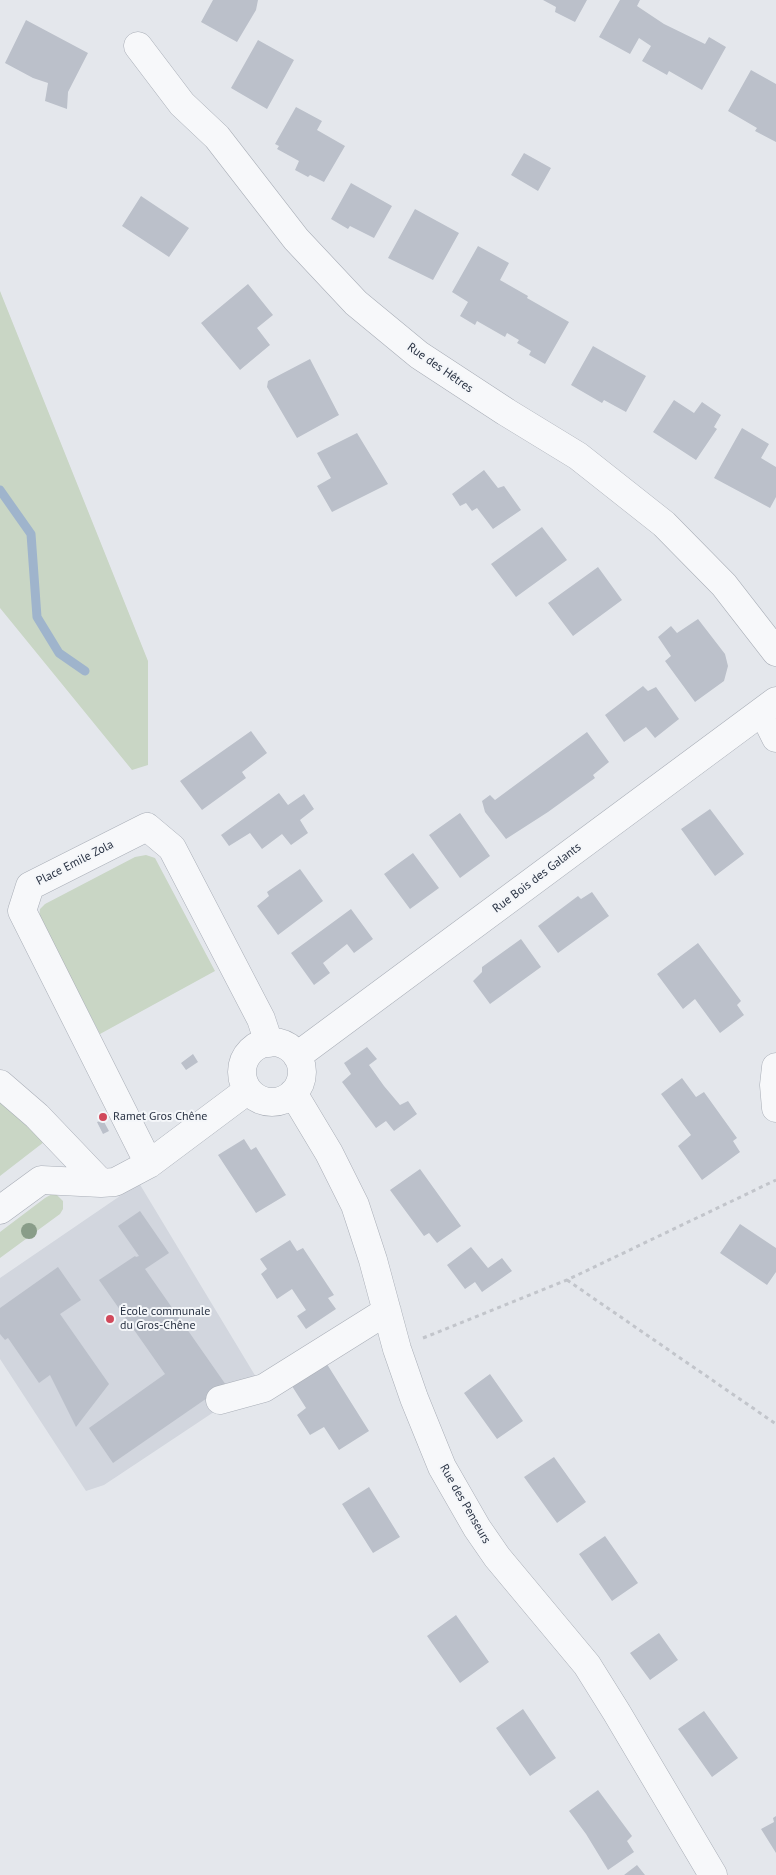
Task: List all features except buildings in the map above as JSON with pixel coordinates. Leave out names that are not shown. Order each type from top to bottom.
[{"type":"street","name":"Rue des Hêtres","points":[[138,46],[182,104],[217,137],[296,239],[356,303],[419,355],[474,392],[578,456],[656,518],[693,552],[724,585],[776,652]]},
{"type":"street","points":[[769,706],[776,738]]},
{"type":"street","name":"Rue Bois des Galants","points":[[297,1056],[769,706]]},
{"type":"street","name":"Place Emile Zola","points":[[149,1164],[22,911],[30,886],[147,827],[172,848],[260,1019],[269,1043]]},
{"type":"street","points":[[277,1043],[285,1045],[297,1056],[300,1063],[301,1079],[293,1094],[285,1099],[270,1102],[255,1097],[248,1090],[242,1073],[243,1064],[247,1056],[260,1045],[277,1043]]},
{"type":"street","points":[[776,1066],[774,1085],[776,1108]]},
{"type":"street","points":[[0,1084],[37,1116],[102,1183]]},
{"type":"street","points":[[0,1210],[41,1180],[115,1182],[149,1164],[248,1090]]},
{"type":"street","name":"Rue des Penseurs","points":[[293,1094],[329,1153],[355,1205],[397,1348],[414,1398],[442,1467],[477,1528],[497,1557],[587,1665],[617,1712],[713,1875]]},
{"type":"street","points":[[220,1400],[264,1388],[387,1311]]},
{"type":"path","points":[[397,1348],[567,1280],[776,1180]]},
{"type":"path","points":[[567,1280],[776,1424]]},
{"type":"shaded area","name":"École communale du Gros-Chêne","points":[[139,1183],[259,1382],[104,1485],[86,1491],[0,1359],[0,1278]]},
{"type":"green space","points":[[0,291],[148,661],[148,765],[132,770],[0,608]]},
{"type":"green space","points":[[146,855],[155,858],[215,971],[100,1034],[39,918],[40,909],[45,904],[135,857]]},
{"type":"green space","points":[[0,1101],[44,1142],[0,1176]]},
{"type":"green space","points":[[52,1194],[57,1195],[63,1201],[63,1209],[60,1214],[0,1258],[0,1232]]},
{"type":"waterway","points":[[0,490],[31,534],[37,617],[59,653],[85,671]]},
{"type":"place","name":"Ramet Gros Chêne","points":[[103,1117]]},
{"type":"place","name":"École communale du Gros-Chêne","points":[[110,1319]]}]
